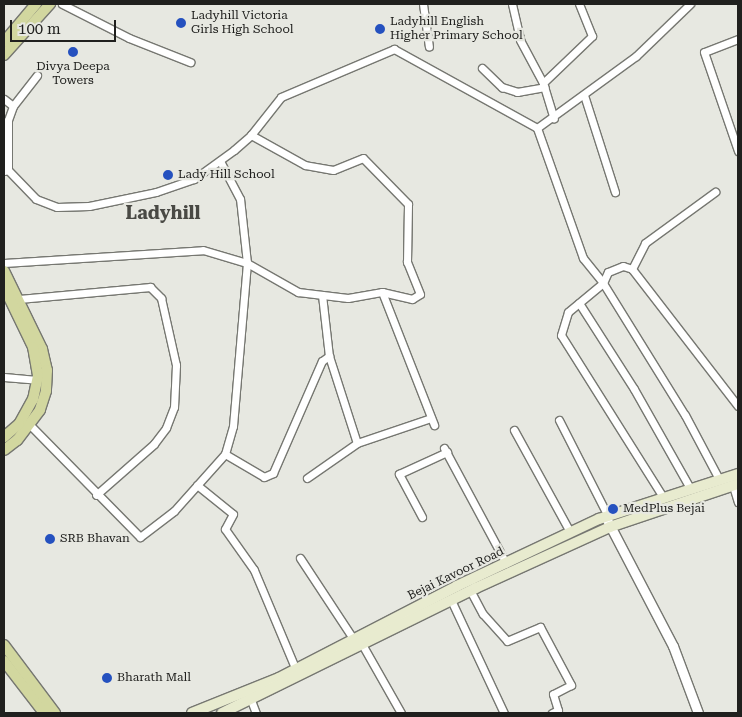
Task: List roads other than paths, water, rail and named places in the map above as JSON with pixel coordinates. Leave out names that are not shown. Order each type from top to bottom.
[{"type":"main road","points":[[4,42],[36,4]]},
{"type":"main road","points":[[4,55],[50,4]]},
{"type":"main road","points":[[4,271],[42,349],[47,370],[46,391],[30,425],[4,450]]},
{"type":"main road","points":[[4,287],[33,347],[37,380],[33,399],[19,424],[4,437]]},
{"type":"main road","name":"Bejai Kavoor Road","points":[[222,713],[296,670],[506,562],[570,532],[606,516],[738,474]]},
{"type":"main road","name":"Bejai Kavoor Road","points":[[192,713],[250,696],[363,646],[470,590],[610,527],[736,485]]},
{"type":"main road","points":[[4,645],[55,713]]},
{"type":"main road","points":[[4,661],[44,713]]},
{"type":"street","points":[[62,4],[129,38],[190,62]]},
{"type":"street","points":[[423,4],[429,47]]},
{"type":"street","points":[[512,4],[520,40],[544,85],[554,118]]},
{"type":"street","points":[[482,68],[502,87],[518,92],[544,85],[592,36],[579,4]]},
{"type":"street","points":[[537,128],[554,118],[636,56],[690,4]]},
{"type":"street","points":[[738,39],[704,52],[738,151]]},
{"type":"street","points":[[37,75],[13,106],[6,133],[6,170],[22,187],[42,203],[68,208],[89,206],[156,192],[194,178],[220,161],[251,135],[281,97],[394,49],[537,128],[583,258],[603,283],[685,415],[719,479]]},
{"type":"street","points":[[584,95],[615,192]]},
{"type":"street","points":[[4,99],[13,106]]},
{"type":"street","points":[[4,263],[203,250],[247,263],[298,292],[348,298],[382,292],[412,299],[420,294],[407,262],[408,204],[363,158],[333,170],[306,165],[251,135]]},
{"type":"street","points":[[30,425],[96,495],[140,537],[174,511],[225,454],[233,426],[247,263],[240,199],[220,161]]},
{"type":"street","points":[[632,269],[645,243],[715,192]]},
{"type":"street","points":[[662,497],[561,335],[568,312],[603,283],[608,272],[623,266],[632,269],[738,406]]},
{"type":"street","points":[[19,299],[150,288],[161,298],[176,365],[174,408],[166,428],[154,444],[96,495]]},
{"type":"street","points":[[307,478],[357,443],[432,422],[382,292]]},
{"type":"street","points":[[322,295],[329,356],[357,443]]},
{"type":"street","points":[[579,303],[634,388],[690,488]]},
{"type":"street","points":[[225,454],[264,477],[273,473],[297,424],[322,361],[329,356]]},
{"type":"street","points":[[4,377],[37,380]]},
{"type":"street","points":[[559,420],[610,527],[673,646],[698,713]]},
{"type":"street","points":[[514,430],[570,532]]},
{"type":"street","points":[[422,517],[399,474],[446,450],[506,562]]},
{"type":"street","points":[[736,485],[738,502]]},
{"type":"street","points":[[196,486],[233,514],[225,529],[254,570],[296,670]]},
{"type":"street","points":[[300,558],[354,640]]},
{"type":"street","points":[[470,590],[483,614],[507,641],[540,627],[571,685],[553,694],[558,710],[552,713]]},
{"type":"street","points":[[451,600],[504,713]]},
{"type":"street","points":[[363,646],[401,713]]},
{"type":"street","points":[[250,696],[256,713]]},
{"type":"place","name":"Ladyhill Victoria Girls High School","points":[[181,23]]},
{"type":"place","name":"Ladyhill English Higher Primary School","points":[[380,29]]},
{"type":"place","name":"Divya Deepa Towers","points":[[73,52]]},
{"type":"place","name":"Lady Hill School","points":[[168,175]]},
{"type":"place","name":"MedPlus Bejai","points":[[613,509]]},
{"type":"place","name":"SRB Bhavan","points":[[50,539]]},
{"type":"place","name":"Bharath Mall","points":[[107,678]]},
{"type":"district","name":"Ladyhill","points":[[163,213]]}]
